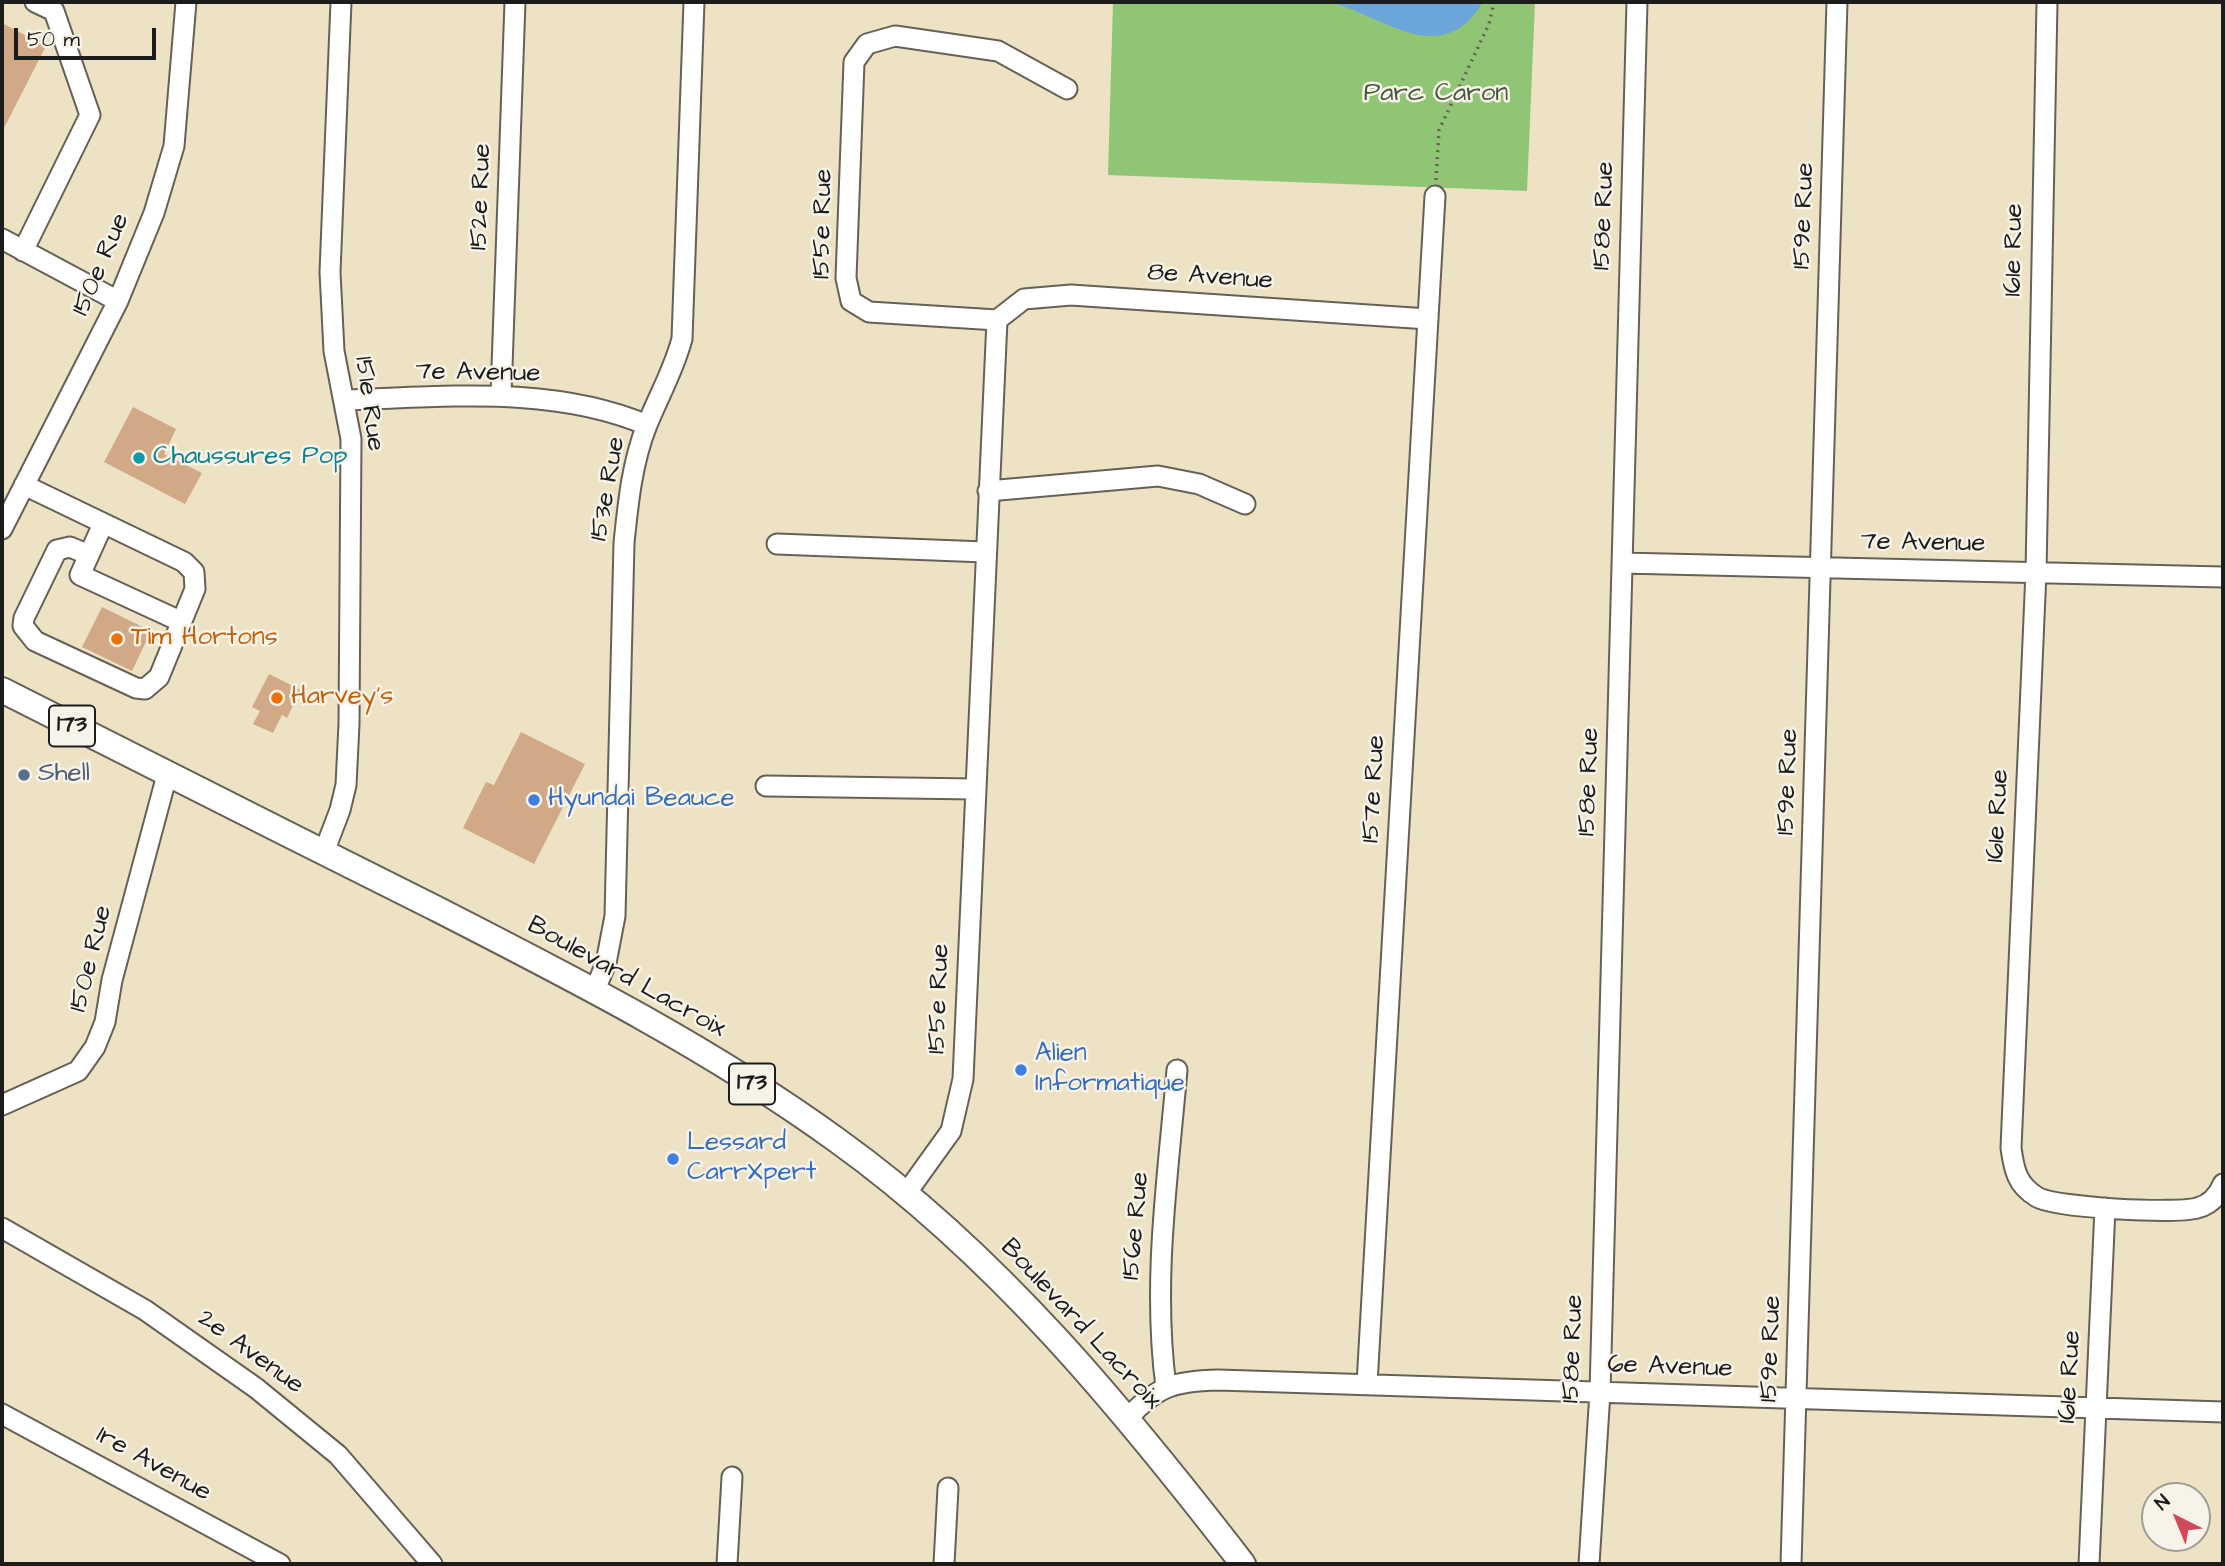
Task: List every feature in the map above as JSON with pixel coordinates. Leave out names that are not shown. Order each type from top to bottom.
[{"type":"main road","name":"Boulevard Lacroix","points":[[2,690],[595,990],[768,1094],[839,1142],[905,1195],[1013,1291],[1128,1418],[1241,1564]]},
{"type":"street","points":[[23,251],[90,115],[54,11],[35,2]]},
{"type":"street","name":"150e Rue","points":[[2,529],[118,301],[153,213],[174,146],[186,2]]},
{"type":"street","name":"151e Rue","points":[[324,852],[340,810],[345,785],[349,724],[351,439],[346,400],[334,351],[330,272],[341,2]]},
{"type":"street","name":"152e Rue","points":[[501,395],[515,2]]},
{"type":"street","name":"153e Rue","points":[[595,990],[606,964],[615,916],[624,543],[635,467],[647,425],[664,391],[682,339],[694,2]]},
{"type":"street","name":"158e Rue","points":[[1589,1564],[1600,1392],[1637,2]]},
{"type":"street","name":"159e Rue","points":[[1791,1564],[1837,2]]},
{"type":"street","name":"161e Rue","points":[[2047,2],[2036,572],[2011,1148],[2018,1180],[2039,1199],[2052,1203],[2105,1208],[2088,1564]]},
{"type":"street","name":"155e Rue","points":[[905,1195],[942,1147],[958,1112],[963,1079],[997,320],[869,312],[851,301],[846,278],[854,62],[867,44],[895,36],[998,51],[1067,89]]},
{"type":"street","name":"157e Rue","points":[[1367,1384],[1435,196]]},
{"type":"street","points":[[2,239],[118,301]]},
{"type":"street","name":"8e Avenue","points":[[997,320],[1024,299],[1071,295],[1428,319]]},
{"type":"street","name":"7e Avenue","points":[[346,400],[501,395],[613,411],[647,425]]},
{"type":"street","points":[[988,491],[1158,476],[1199,484],[1245,504]]},
{"type":"street","points":[[24,485],[184,562],[194,572],[195,589],[159,677],[145,689],[136,688],[35,641],[23,626],[24,618],[57,550],[71,547],[89,555]]},
{"type":"street","points":[[103,524],[80,575],[182,622]]},
{"type":"street","points":[[777,544],[985,552]]},
{"type":"street","name":"7e Avenue","points":[[1622,563],[2223,577]]},
{"type":"street","name":"150e Rue","points":[[2,1105],[78,1071],[95,1047],[105,1022],[112,980],[167,775]]},
{"type":"street","points":[[766,786],[975,789]]},
{"type":"street","name":"156e Rue","points":[[1166,1387],[1160,1340],[1158,1290],[1177,1070]]},
{"type":"street","points":[[2105,1208],[2194,1209],[2209,1203],[2223,1184]]},
{"type":"street","name":"2e Avenue","points":[[2,1228],[135,1304],[256,1388],[338,1455],[432,1564]]},
{"type":"street","name":"6e Avenue","points":[[1128,1418],[1149,1395],[1189,1380],[2223,1412]]},
{"type":"street","name":"1re Avenue","points":[[2,1414],[280,1564]]},
{"type":"street","points":[[727,1564],[732,1477]]},
{"type":"street","points":[[944,1564],[948,1488]]},
{"type":"path","points":[[1435,196],[1439,130],[1489,24],[1494,2]]},
{"type":"green space","name":"Parc Caron","points":[[1113,2],[1535,2],[1527,191],[1108,175]]},
{"type":"water","points":[[1329,2],[1483,2],[1467,22],[1449,33],[1431,36],[1411,33]]},
{"type":"building","points":[[2,23],[46,46],[2,132]]},
{"type":"building","name":"Chaussures Pop","points":[[133,407],[176,429],[164,454],[202,473],[185,504],[104,462]]},
{"type":"building","name":"Tim Hortons","points":[[102,607],[151,631],[132,671],[82,647]]},
{"type":"building","name":"Harvey's","points":[[269,674],[301,690],[287,718],[282,715],[273,733],[253,724],[260,711],[252,707]]},
{"type":"building","points":[[521,732],[585,764],[534,864],[463,828],[486,782],[494,785]]},
{"type":"place","name":"Chaussures Pop","points":[[139,458]]},
{"type":"place","name":"Tim Hortons","points":[[117,639]]},
{"type":"place","name":"Harvey's","points":[[277,698]]},
{"type":"place","name":"Shell","points":[[24,775]]},
{"type":"place","name":"Hyundai Beauce","points":[[534,800]]},
{"type":"place","name":"Alien Informatique","points":[[1021,1070]]},
{"type":"place","name":"Lessard CarrXpert","points":[[673,1159]]}]
